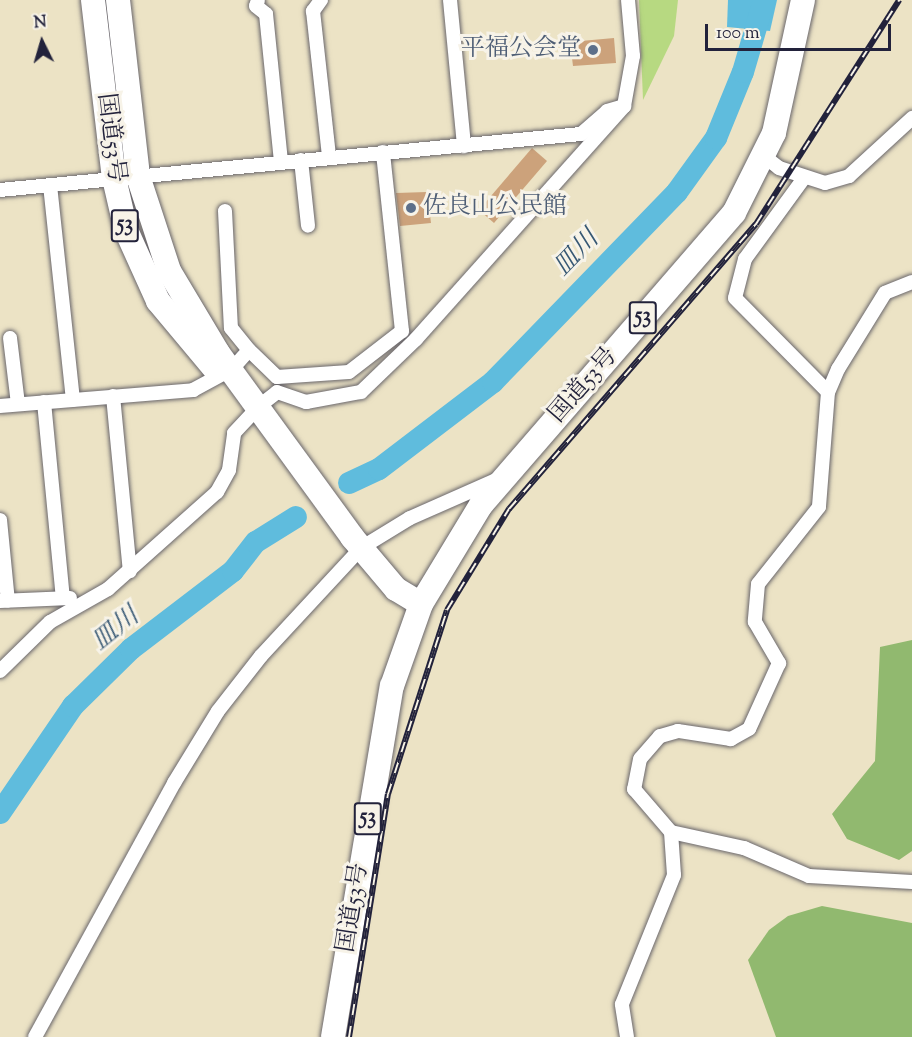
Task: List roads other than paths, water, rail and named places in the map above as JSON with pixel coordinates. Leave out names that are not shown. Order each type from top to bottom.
[{"type":"highway","name":"国道53号","points":[[93,0],[114,178],[145,278],[173,322],[226,372],[262,414],[356,542],[396,589],[420,604]]},
{"type":"highway","name":"国道53号","points":[[118,0],[138,176],[169,271],[226,372]]},
{"type":"highway","name":"国道53号","points":[[333,1037],[392,686],[420,604],[481,504],[509,475],[734,213],[765,157],[803,0]]},
{"type":"street","points":[[258,0],[256,6],[266,14],[281,162]]},
{"type":"street","points":[[321,0],[313,11],[328,157]]},
{"type":"street","points":[[450,0],[464,146]]},
{"type":"street","points":[[0,671],[80,601],[130,571],[217,492],[229,470],[234,433],[262,414],[277,392],[306,402],[360,392],[416,339],[624,106],[633,56],[628,0]]},
{"type":"street","points":[[0,190],[581,134],[607,111],[624,106]]},
{"type":"street","points":[[765,157],[804,178],[825,183],[849,176],[912,118]]},
{"type":"street","points":[[581,134],[586,149]]},
{"type":"street","points":[[383,152],[402,331]]},
{"type":"street","points":[[301,160],[308,226]]},
{"type":"street","points":[[804,178],[740,268],[735,298],[828,392]]},
{"type":"street","points":[[50,185],[73,400]]},
{"type":"street","points":[[225,211],[231,328],[249,350],[278,377],[349,372],[402,331]]},
{"type":"street","points":[[912,282],[885,293],[863,322],[828,392],[819,507],[758,584],[755,622],[779,663],[777,675],[741,736],[678,731],[660,736],[634,773],[641,801],[671,832],[744,848],[809,876],[912,882]]},
{"type":"street","points":[[402,331],[416,339]]},
{"type":"street","points":[[10,338],[18,405]]},
{"type":"street","points":[[0,406],[194,390],[226,372],[249,350]]},
{"type":"street","points":[[113,396],[130,571]]},
{"type":"street","points":[[44,402],[63,598]]},
{"type":"street","points":[[35,1037],[218,711],[356,542],[509,475]]},
{"type":"street","points":[[0,520],[4,601],[63,598],[80,601]]},
{"type":"street","points":[[627,1037],[622,1004],[627,982],[674,875],[671,832]]},
{"type":"water","points":[[728,0],[777,0],[770,31],[727,27]]},
{"type":"waterway","name":"皿川","points":[[349,483],[379,469],[493,382],[677,192],[716,138],[743,72],[764,0]]},
{"type":"waterway","name":"皿川","points":[[0,813],[73,706],[131,649],[233,571],[256,542],[296,517]]},
{"type":"railway","points":[[349,1037],[388,794],[447,610],[509,509],[756,224],[899,0]]},
{"type":"place","name":"平福公会堂","points":[[593,50]]},
{"type":"place","name":"佐良山公民館","points":[[411,208]]}]
